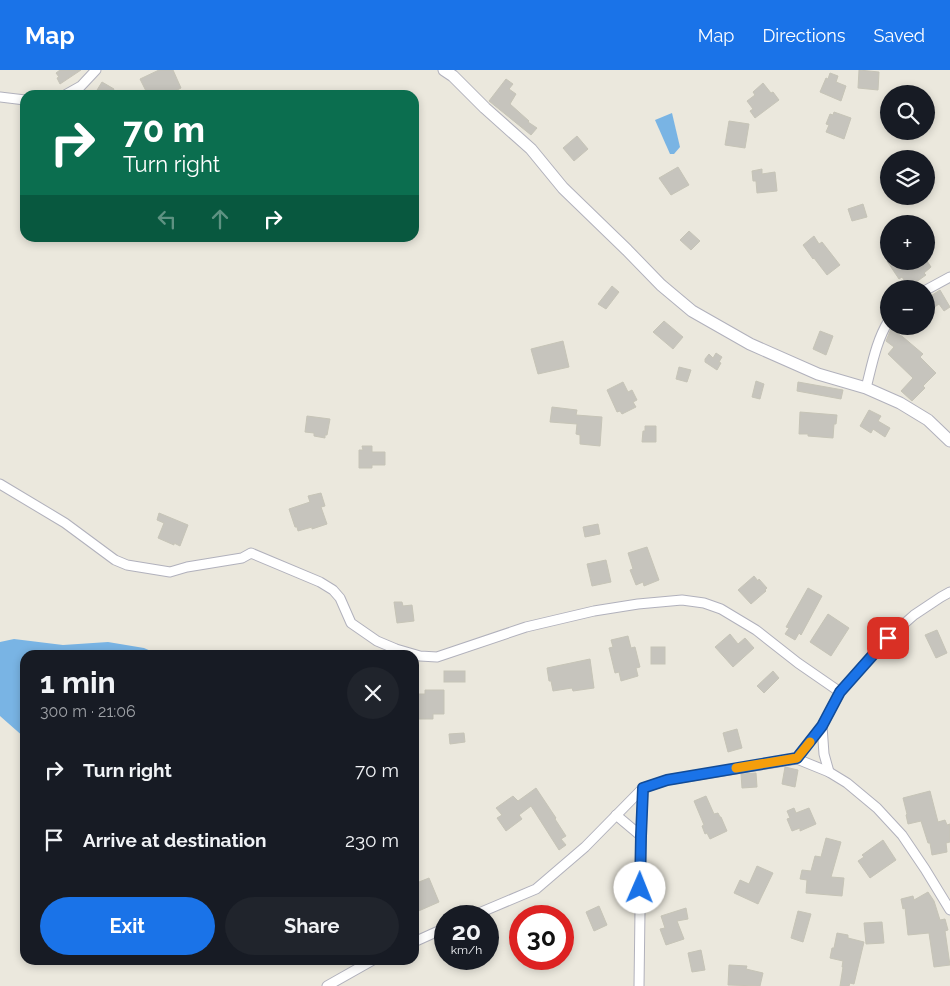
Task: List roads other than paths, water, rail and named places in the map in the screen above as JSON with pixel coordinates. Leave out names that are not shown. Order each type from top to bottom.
[{"type":"street","points":[[74,90],[81,86],[96,70]]},
{"type":"street","points":[[444,70],[453,76],[531,149],[563,188],[661,285],[692,311],[750,344],[818,374],[866,388],[912,410],[928,420],[950,441]]},
{"type":"street","points":[[0,97],[20,99]]},
{"type":"street","points":[[935,285],[950,277]]},
{"type":"street","points":[[866,388],[881,335]]},
{"type":"street","points":[[0,484],[65,523],[115,560],[127,566],[170,572],[187,567],[242,558],[251,554],[268,560],[320,582],[333,590],[340,598],[351,623],[377,641],[399,650]]},
{"type":"street","points":[[797,758],[822,726],[840,692],[888,638],[914,616],[950,592]]},
{"type":"street","points":[[419,656],[437,657],[526,627],[594,611],[682,600],[704,603],[728,613],[756,630],[798,663],[840,692]]},
{"type":"street","points":[[822,726],[824,754],[829,772]]},
{"type":"street","points":[[498,905],[536,889],[585,847],[643,788],[667,780],[797,758],[829,772],[847,783],[877,808],[902,835],[950,910]]},
{"type":"street","points":[[639,986],[643,788]]},
{"type":"street","points":[[616,815],[641,836]]},
{"type":"street","points":[[419,940],[434,933]]},
{"type":"street","points":[[327,986],[364,965]]},
{"type":"water","points":[[672,113],[680,147],[674,154],[670,154],[655,120]]},
{"type":"water","points":[[14,639],[63,645],[108,642],[149,650],[20,650],[20,734],[0,716],[0,642]]}]
